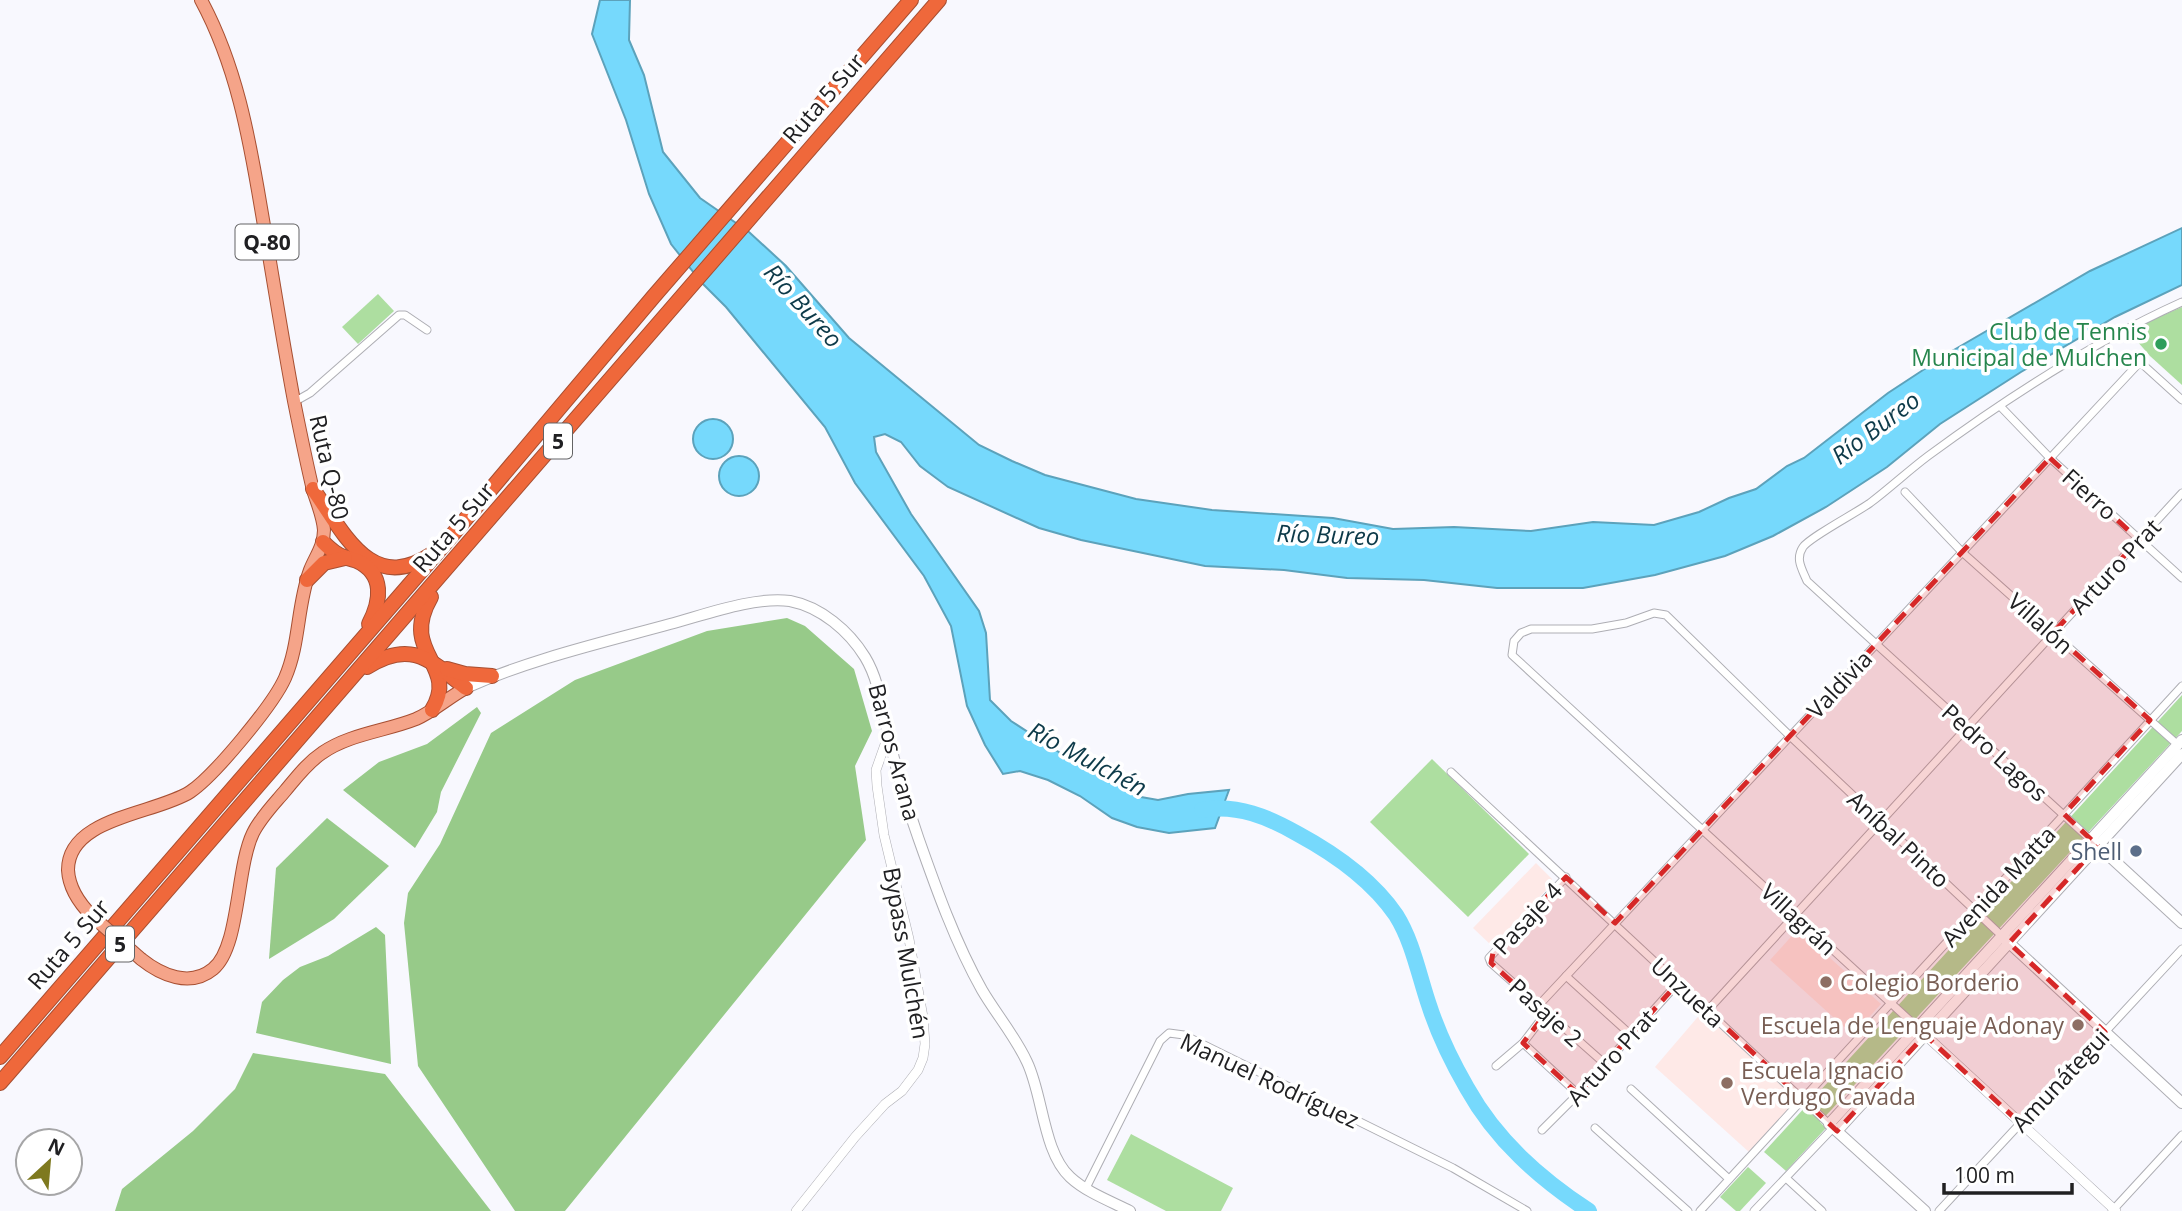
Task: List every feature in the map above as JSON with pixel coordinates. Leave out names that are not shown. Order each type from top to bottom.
[{"type":"highway","name":"Ruta 5 Sur","points":[[0,1057],[911,0]]},
{"type":"highway","name":"Ruta 5 Sur","points":[[0,1083],[939,0]]},
{"type":"highway","points":[[313,489],[337,525],[377,564],[396,569],[408,567],[442,547]]},
{"type":"highway","points":[[323,542],[340,539],[352,542]]},
{"type":"highway","points":[[323,542],[334,552],[365,565],[379,586],[379,604],[361,641]]},
{"type":"highway","points":[[307,580],[324,563],[345,558]]},
{"type":"highway","points":[[432,710],[440,690],[438,675],[423,646],[420,626],[423,611],[445,572]]},
{"type":"highway","points":[[351,678],[376,662],[397,654],[416,654],[465,674],[492,676]]},
{"type":"highway","points":[[433,663],[466,688]]},
{"type":"main road","name":"Ruta Q-80","points":[[201,0],[223,46],[243,113],[294,402],[324,526],[323,542],[307,580],[285,679],[272,700],[214,770],[187,794],[101,826],[87,834],[74,849],[68,868],[80,903],[141,958],[161,972],[182,978],[201,976],[212,970],[221,960],[229,941],[240,875],[253,834],[269,809],[307,766],[327,750],[415,719],[466,688]]},
{"type":"main road","name":"Barros Arana","points":[[466,688],[492,676],[585,647],[755,603],[787,601],[811,608],[830,619],[857,645],[871,666],[888,736],[918,835],[962,950],[982,989],[1027,1062],[1037,1088],[1050,1140],[1060,1164],[1070,1177],[1086,1188],[1130,1211]]},
{"type":"main road","name":"Avenida Matta","points":[[1833,1128],[2181,747]]},
{"type":"main road","name":"Pedro Lagos","points":[[2094,843],[2182,923]]},
{"type":"main road","name":"Aníbal Pinto","points":[[2006,940],[2182,1103]]},
{"type":"main road","name":"Unzueta","points":[[1833,1128],[1925,1211]]},
{"type":"street","points":[[2000,406],[2079,353],[2182,302]]},
{"type":"street","points":[[294,402],[310,393],[399,315],[405,315],[427,330]]},
{"type":"street","name":"Valdivia","points":[[1538,1006],[2140,362],[2182,400]]},
{"type":"street","name":"Fierro","points":[[2000,406],[2050,458],[2182,578]]},
{"type":"street","name":"Pedro Lagos","points":[[2000,406],[1948,441],[1856,513],[1806,544],[1801,551],[1799,562],[1807,581],[2094,843]]},
{"type":"street","name":"Villalón","points":[[1905,492],[1962,552],[2181,747]]},
{"type":"street","name":"Arturo Prat","points":[[1707,1010],[2182,493]]},
{"type":"street","name":"Aníbal Pinto","points":[[1512,655],[1511,646],[1514,641],[1531,629],[1592,629],[1626,623],[1658,613],[1666,615],[2006,940]]},
{"type":"street","name":"Villagrán","points":[[1512,655],[2114,1210]]},
{"type":"street","name":"Avenida Matta","points":[[1700,1211],[2182,685]]},
{"type":"street","name":"Bypass Mulchén","points":[[796,1211],[855,1137],[885,1104],[902,1091],[918,1070],[923,1058],[923,1017],[909,939],[884,835],[877,778],[879,758],[888,736]]},
{"type":"street","name":"Unzueta","points":[[1451,772],[1833,1128]]},
{"type":"street","name":"Pasaje 4","points":[[1489,958],[1566,877]]},
{"type":"street","name":"Amunátegui","points":[[1939,1211],[2182,949]]},
{"type":"street","name":"Pasaje 2","points":[[1489,958],[1491,963],[1538,1006],[1605,1064]]},
{"type":"street","points":[[1566,976],[1631,1035]]},
{"type":"street","name":"Arturo Prat","points":[[1542,1130],[1678,983]]},
{"type":"street","points":[[1496,1066],[1523,1043],[1546,1013]]},
{"type":"street","name":"Manuel Rodríguez","points":[[1086,1188],[1160,1041],[1169,1033],[1184,1035],[1429,1156],[1527,1211]]},
{"type":"street","points":[[1523,1043],[1578,1094]]},
{"type":"street","points":[[1630,1088],[1729,1179]]},
{"type":"street","points":[[1595,1128],[1688,1211]]},
{"type":"street","name":"Avenida Matta","points":[[1754,1211],[1833,1128]]},
{"type":"street","points":[[2114,1210],[2182,1135]]},
{"type":"street","points":[[1786,1178],[1822,1211]]},
{"type":"highlighted area","points":[[2050,458],[2139,540],[2053,633],[2150,720],[2064,814],[2098,846],[2009,943],[2105,1032],[2020,1123],[1925,1035],[1837,1131],[1678,983],[1578,1094],[1523,1043],[1546,1013],[1491,963],[1493,953],[1566,877],[1615,923]]},
{"type":"shaded area","points":[[1536,863],[1552,879],[1552,884],[1492,946],[1473,928]]},
{"type":"shaded area","name":"Colegio Borderio","points":[[1798,929],[1881,1004],[1853,1035],[1770,960]]},
{"type":"shaded area","name":"Escuela Ignacio Verdugo Cavada","points":[[1702,1012],[1798,1099],[1750,1153],[1655,1067]]},
{"type":"green space","points":[[378,294],[394,311],[358,344],[342,327]]},
{"type":"green space","name":"Club de Tennis Municipal de Mulchen","points":[[2182,307],[2182,385],[2150,356],[2130,333]]},
{"type":"green space","points":[[787,618],[805,626],[854,669],[872,731],[855,766],[866,840],[565,1211],[515,1211],[418,1066],[404,923],[408,893],[440,844],[491,733],[575,680],[707,631]]},
{"type":"green space","points":[[2182,695],[2182,731],[1820,1122],[1826,1128],[1786,1171],[1764,1152]]},
{"type":"green space","points":[[477,707],[481,713],[441,792],[437,812],[415,848],[343,790],[379,762],[427,744]]},
{"type":"green space","points":[[1432,759],[1529,854],[1468,917],[1370,822]]},
{"type":"green space","points":[[327,818],[389,866],[334,919],[269,959],[276,868]]},
{"type":"green space","points":[[376,927],[385,935],[391,1064],[256,1033],[262,1002],[283,980],[300,967],[328,956]]},
{"type":"green space","points":[[253,1053],[385,1074],[491,1211],[115,1211],[122,1189],[193,1131],[235,1089]]},
{"type":"green space","points":[[1131,1134],[1233,1188],[1221,1211],[1166,1211],[1107,1180]]},
{"type":"green space","points":[[1748,1167],[1766,1183],[1740,1211],[1736,1211],[1720,1197]]},
{"type":"water","name":"Río Bureo","points":[[600,0],[630,0],[629,40],[644,75],[663,152],[700,198],[749,232],[786,266],[849,338],[979,445],[1045,475],[1136,499],[1212,510],[1333,518],[1393,529],[1454,527],[1531,531],[1593,522],[1654,525],[1699,512],[1756,489],[1787,466],[1804,458],[1888,393],[1952,351],[2090,271],[2182,228],[2182,285],[2115,317],[2021,372],[1940,424],[1887,467],[1826,507],[1773,536],[1725,556],[1655,575],[1583,588],[1497,588],[1424,580],[1347,578],[1284,570],[1205,566],[1081,540],[1039,528],[948,487],[920,466],[901,442],[885,434],[874,437],[876,452],[911,514],[979,611],[986,633],[990,700],[1011,721],[1068,758],[1141,797],[1158,800],[1229,790],[1215,828],[1169,833],[1137,827],[1112,818],[1080,796],[1048,780],[1020,771],[1003,774],[985,745],[967,706],[951,626],[924,576],[855,483],[825,427],[671,244],[649,194],[626,120],[592,34]]},
{"type":"water","points":[[713,419],[721,420],[727,425],[732,431],[732,447],[727,453],[721,458],[713,459],[705,458],[699,453],[694,447],[693,439],[694,431],[699,425],[705,420]]},
{"type":"water","points":[[739,456],[747,457],[753,462],[758,468],[758,484],[753,490],[747,495],[739,496],[731,495],[725,490],[720,484],[719,476],[720,468],[725,462],[731,457]]},
{"type":"waterway","name":"Río Mulchén","points":[[1202,810],[1240,810],[1275,822],[1339,859],[1376,890],[1402,925],[1441,1037],[1479,1107],[1491,1125],[1520,1157],[1589,1211]]},
{"type":"place","name":"Club de Tennis Municipal de Mulchen","points":[[2161,344]]},
{"type":"place","name":"Shell","points":[[2136,851]]},
{"type":"place","name":"Colegio Borderio","points":[[1826,982]]},
{"type":"place","name":"Escuela de Lenguaje Adonay","points":[[2078,1025]]},
{"type":"place","name":"Escuela Ignacio Verdugo Cavada","points":[[1727,1083]]}]
